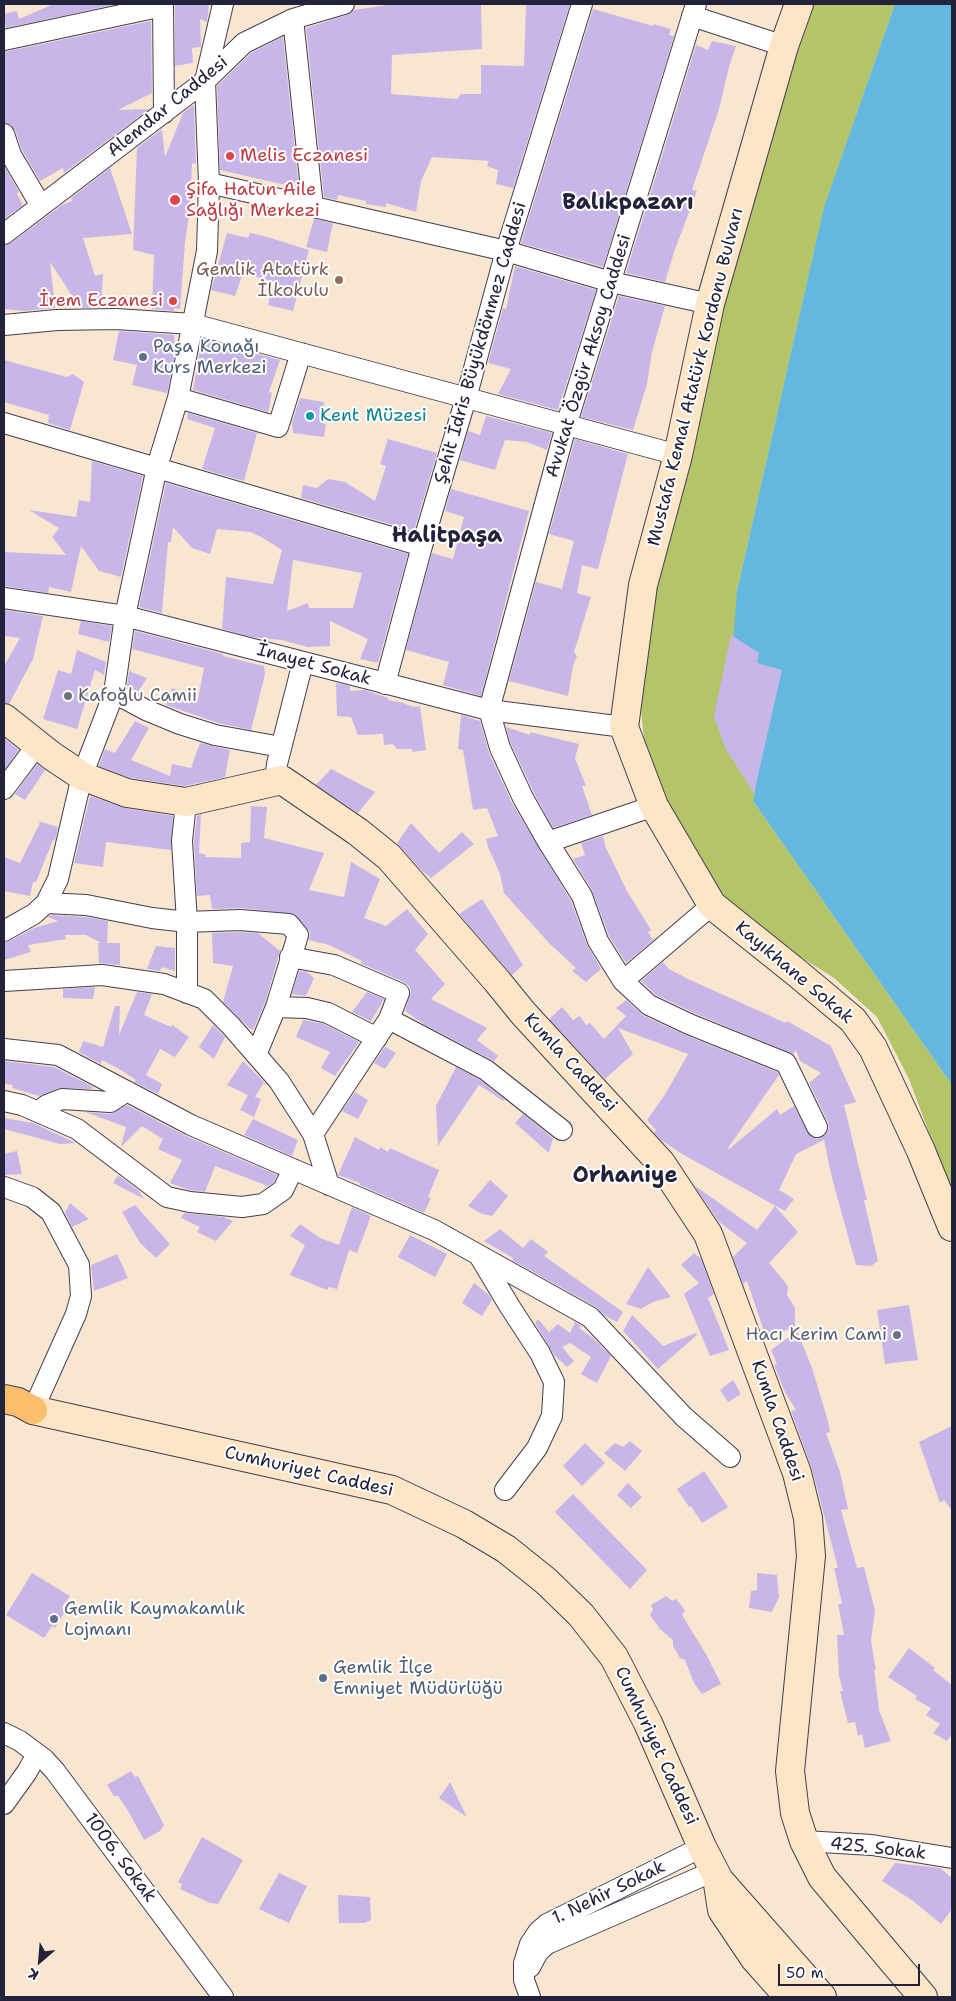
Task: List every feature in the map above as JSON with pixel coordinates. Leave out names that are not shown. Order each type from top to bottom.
[{"type":"main road","name":"Cumhuriyet Caddesi","points":[[4,1400],[18,1402],[33,1410]]},
{"type":"main road","name":"Cumhuriyet Caddesi","points":[[4,1411],[33,1410]]},
{"type":"street","points":[[4,931],[34,914],[46,903],[58,879],[82,776],[114,693],[125,616],[156,468],[178,398],[207,251],[209,183],[205,81],[223,4]]},
{"type":"street","name":"Alemdar Caddesi","points":[[4,234],[205,81],[244,43],[293,19],[344,4]]},
{"type":"street","name":"Şehit İdris Büyükdönmez Caddesi","points":[[385,684],[422,546],[466,398],[506,251],[582,4]]},
{"type":"street","name":"Mustafa Kemal Atatürk Kordonu Bulvarı","points":[[624,727],[643,585],[678,455],[710,304],[784,46],[799,4]]},
{"type":"street","points":[[4,40],[163,5],[164,113]]},
{"type":"street","points":[[694,10],[784,46]]},
{"type":"street","name":"Avukat Özgür Aksoy Caddesi","points":[[489,710],[566,426],[694,10]]},
{"type":"street","points":[[293,19],[313,207]]},
{"type":"street","points":[[4,134],[11,156],[41,206]]},
{"type":"street","points":[[209,183],[506,251],[611,282],[710,304]]},
{"type":"street","points":[[4,326],[57,320],[116,319],[193,324],[678,455]]},
{"type":"street","points":[[178,398],[278,427],[301,353]]},
{"type":"street","points":[[4,423],[422,546]]},
{"type":"street","name":"İnayet Sokak","points":[[4,598],[125,616],[489,710],[624,727]]},
{"type":"street","points":[[4,718],[37,745],[82,776],[127,793],[186,802],[282,780],[276,772],[304,662]]},
{"type":"street","points":[[114,693],[146,710],[180,724],[215,735],[281,747]]},
{"type":"street","points":[[489,710],[504,756],[523,798],[582,896],[598,941],[623,980],[649,1005],[689,1024],[786,1063],[817,1128]]},
{"type":"street","name":"Kayıkhane Sokak","points":[[624,727],[654,806],[712,905],[853,1020],[873,1048],[921,1151],[952,1227]]},
{"type":"street","points":[[4,789],[37,745]]},
{"type":"street","name":"Kumla Caddesi","points":[[282,780],[358,832],[389,857],[524,1013],[662,1163],[708,1234],[797,1473],[808,1518],[811,1556],[790,1771],[795,1813],[804,1841],[822,1877],[921,1996]]},
{"type":"street","points":[[186,802],[182,841],[187,922],[187,993]]},
{"type":"street","points":[[548,842],[654,806]]},
{"type":"street","points":[[46,903],[86,905],[152,918],[187,922],[240,920],[289,924],[298,935],[276,1007],[256,1055]]},
{"type":"street","points":[[623,980],[712,905]]},
{"type":"street","points":[[290,958],[334,965],[399,993],[389,1019],[313,1134]]},
{"type":"street","points":[[4,981],[102,975],[164,984],[204,999],[279,1081],[313,1134],[329,1185]]},
{"type":"street","points":[[276,1007],[307,1008],[328,1013],[377,1038]]},
{"type":"street","points":[[389,1019],[486,1070],[562,1130]]},
{"type":"street","points":[[4,1049],[58,1055],[191,1125],[434,1230],[590,1317],[684,1417],[730,1457]]},
{"type":"street","points":[[38,1112],[47,1105],[62,1099],[110,1102],[127,1091]]},
{"type":"street","points":[[4,1101],[22,1105],[77,1129],[167,1197],[190,1202],[242,1207],[263,1204],[283,1190],[293,1169]]},
{"type":"street","points":[[4,1186],[32,1197],[51,1212],[79,1265],[81,1296],[76,1314],[33,1410]]},
{"type":"street","points":[[479,1255],[510,1308],[540,1353],[554,1382],[552,1416],[538,1448],[505,1490]]},
{"type":"street","name":"Cumhuriyet Caddesi","points":[[33,1410],[392,1490],[464,1524],[506,1549],[546,1582],[581,1615],[614,1657],[648,1722],[716,1876]]},
{"type":"street","name":"1006. Sokak","points":[[4,1734],[20,1741],[44,1759],[72,1793],[223,1997]]},
{"type":"street","points":[[4,1804],[27,1772],[37,1754]]},
{"type":"street","name":"425. Sokak","points":[[804,1841],[872,1845],[952,1858]]},
{"type":"street","name":"1. Nehir Sokak","points":[[527,1989],[524,1963],[530,1944],[538,1932],[547,1924],[702,1847]]},
{"type":"street","points":[[716,1876],[722,1910],[755,1959],[789,1995]]},
{"type":"street","points":[[716,1876],[822,1997]]},
{"type":"street","name":"1. Nehir Sokak","points":[[527,1989],[538,1952],[548,1944],[716,1876]]},
{"type":"green space","points":[[803,4],[895,4],[824,208],[737,591],[775,677],[753,801],[952,1085],[952,1194],[909,1079],[877,1017],[834,978],[739,918],[715,887],[662,798],[645,748],[639,692],[654,576],[707,348]]},
{"type":"water","points":[[895,4],[952,4],[952,1085],[753,801],[775,677],[733,642],[737,591],[824,207]]},
{"type":"building","points":[[54,4],[117,4],[6,28],[4,14],[17,11],[19,19]]},
{"type":"building","points":[[175,4],[209,4],[207,22],[200,19],[201,47],[192,48],[193,63],[175,66]]},
{"type":"building","points":[[394,4],[481,4],[482,49],[392,55],[391,94],[457,99],[461,94],[481,94],[481,65],[524,66],[526,4],[570,4],[513,188],[496,184],[498,170],[487,166],[489,161],[432,157],[421,181],[416,212],[386,203],[386,207],[366,204],[366,201],[338,195],[337,200],[324,197],[306,28],[347,15],[354,10]]},
{"type":"building","points":[[593,9],[653,26],[653,24],[671,29],[669,35],[674,36],[603,267],[521,243]]},
{"type":"building","points":[[151,21],[152,93],[118,110],[149,109],[64,173],[63,168],[40,181],[22,150],[15,130],[11,125],[4,122],[4,52]]},
{"type":"building","points":[[283,37],[299,188],[220,170],[217,86],[251,53]]},
{"type":"building","points":[[712,41],[736,46],[719,109],[692,190],[697,191],[665,282],[626,273],[696,45],[708,50]]},
{"type":"building","points":[[194,106],[196,164],[192,163],[190,209],[185,243],[180,309],[174,308],[174,311],[152,309],[154,255],[133,250],[137,148],[162,129],[165,157],[183,113]]},
{"type":"building","points":[[4,166],[19,192],[17,194],[23,205],[4,219]]},
{"type":"building","points":[[110,168],[132,234],[83,238],[95,276],[103,274],[101,307],[80,308],[50,262],[55,308],[25,311],[4,309],[4,246],[11,243],[62,205],[72,201],[71,198]]},
{"type":"building","points":[[314,219],[333,223],[327,252],[306,247]]},
{"type":"building","points":[[227,233],[248,238],[250,233],[309,250],[293,311],[268,305],[274,282],[243,273],[235,296],[211,290]]},
{"type":"building","points":[[515,266],[596,290],[558,410],[498,394],[511,369],[488,363],[503,308],[506,309]]},
{"type":"building","points":[[619,296],[665,306],[652,352],[647,384],[633,430],[581,417]]},
{"type":"building","name":"Paşa Konağı Kurs Merkezi","points":[[119,331],[174,335],[175,354],[167,393],[132,385],[137,365],[113,360]]},
{"type":"building","points":[[202,339],[280,360],[269,392],[272,393],[268,412],[193,390]]},
{"type":"building","points":[[4,360],[67,377],[73,374],[84,382],[70,430],[48,423],[49,415],[4,402]]},
{"type":"building","name":"Kent Müzesi","points":[[300,398],[324,402],[321,422],[326,425],[324,437],[293,433],[292,422]]},
{"type":"building","points":[[188,413],[257,433],[244,481],[202,469],[215,428],[187,419]]},
{"type":"building","points":[[486,416],[552,433],[547,450],[527,442],[505,440],[495,470],[460,460],[468,431],[480,435]]},
{"type":"building","points":[[388,439],[437,453],[414,531],[301,498],[303,485],[317,488],[328,479],[345,482],[375,501],[386,466],[380,464]]},
{"type":"building","points":[[575,439],[628,454],[598,569],[582,565],[577,593],[591,597],[574,652],[577,656],[573,666],[568,696],[509,681],[536,582],[562,589],[574,541],[549,534]]},
{"type":"building","points":[[92,461],[143,476],[121,577],[99,571],[81,546],[71,592],[49,587],[48,593],[4,586],[4,552],[66,555],[52,537],[59,528],[29,510],[76,517],[79,500],[90,502]]},
{"type":"building","points":[[166,483],[408,554],[378,663],[360,659],[368,639],[330,621],[330,646],[308,647],[281,640],[252,637],[222,629],[226,577],[273,584],[282,550],[250,532],[217,529],[210,554],[192,548],[173,527],[171,542],[168,542],[162,613],[139,607]],"holes":[[[293,560],[362,573],[353,608],[309,608],[308,603],[287,611]]]},
{"type":"building","points":[[451,489],[529,511],[481,696],[443,685],[449,662],[406,650],[432,553],[453,559],[464,517],[445,511]]},
{"type":"building","points":[[4,610],[43,616],[33,659],[9,704],[4,703],[4,666],[20,638],[4,636]]},
{"type":"building","points":[[81,621],[112,626],[109,642],[78,634]]},
{"type":"building","points":[[135,631],[264,666],[265,674],[251,730],[218,723],[166,705],[172,688],[198,699],[204,668],[132,649]]},
{"type":"building","points":[[731,635],[759,653],[757,663],[782,670],[754,793],[725,748],[714,716]]},
{"type":"building","name":"Kafoğlu Camii","points":[[77,650],[106,662],[104,675],[95,670],[77,729],[43,719],[58,670],[71,674]]},
{"type":"building","points":[[129,671],[147,678],[138,692],[127,686]]},
{"type":"building","points":[[336,683],[350,686],[350,691],[365,690],[388,698],[388,700],[414,707],[420,706],[426,750],[412,752],[412,749],[397,749],[393,744],[384,745],[383,734],[358,735],[351,717],[337,716]]},
{"type":"building","points":[[461,715],[480,721],[489,753],[512,803],[571,901],[587,945],[601,969],[586,982],[572,971],[576,968],[549,943],[504,893],[500,874],[486,839],[498,836],[487,808],[473,810],[463,750],[458,749]]},
{"type":"building","points":[[135,721],[149,728],[131,760],[170,776],[172,764],[191,768],[200,743],[230,750],[225,777],[185,786],[131,778],[99,766],[105,749],[115,753]]},
{"type":"building","points":[[506,727],[530,735],[530,732],[579,744],[575,758],[586,786],[582,786],[592,815],[553,828],[511,744]]},
{"type":"building","points":[[4,738],[19,750],[4,770]]},
{"type":"building","points":[[37,764],[45,770],[25,800],[15,794]]},
{"type":"building","points":[[331,769],[375,792],[358,813],[316,785]]},
{"type":"building","points":[[90,796],[124,808],[173,816],[171,850],[106,842],[103,867],[74,863]]},
{"type":"building","points":[[251,806],[267,807],[264,838],[324,853],[309,890],[344,897],[351,862],[380,879],[364,918],[386,926],[407,909],[428,934],[415,950],[445,984],[431,999],[487,1028],[477,1040],[498,1056],[494,1061],[425,1025],[405,1011],[411,992],[409,986],[360,963],[362,961],[329,945],[309,940],[310,933],[295,914],[241,908],[212,909],[210,895],[197,896],[194,841],[197,816],[201,814],[199,853],[206,855],[205,857],[241,858],[241,843],[250,842]]},
{"type":"building","points":[[38,821],[58,827],[55,841],[53,840],[36,882],[33,882],[30,896],[4,891],[4,857],[20,863],[40,823]]},
{"type":"building","points":[[411,823],[439,853],[462,832],[474,844],[431,878],[422,871],[397,843]]},
{"type":"building","points":[[603,836],[606,848],[627,891],[651,930],[648,932],[653,940],[626,963],[609,936],[592,890],[573,859],[585,855],[581,843]]},
{"type":"building","points":[[482,899],[523,965],[512,975],[459,914]]},
{"type":"building","points":[[50,915],[85,917],[108,921],[107,943],[120,943],[120,965],[99,963],[98,943],[101,943],[86,935],[65,935],[66,939],[28,945],[31,952],[4,960],[4,943],[34,928],[58,921],[48,917]]},
{"type":"building","points":[[212,933],[258,933],[280,951],[265,1003],[253,1030],[223,1002],[233,966],[213,963]]},
{"type":"building","points":[[156,946],[175,948],[175,971],[162,967],[160,971],[147,969]]},
{"type":"building","points":[[663,962],[669,969],[688,979],[786,1023],[787,1021],[831,1046],[856,1102],[844,1105],[867,1200],[864,1200],[878,1261],[871,1266],[856,1265],[832,1178],[824,1140],[796,1154],[779,1190],[794,1199],[785,1211],[682,1154],[654,1133],[656,1130],[647,1120],[666,1093],[688,1054],[618,1028],[633,1054],[605,1079],[549,1019],[562,1007],[573,1020],[580,1016],[586,1025],[590,1023],[604,1039],[626,1016],[616,1008],[626,1000],[644,1016],[685,1035],[777,1072],[779,1075],[729,1149],[777,1109],[780,1115],[794,1106],[810,1136],[817,1139],[826,1134],[829,1128],[828,1122],[809,1083],[821,1073],[800,1061],[796,1050],[793,1054],[694,1013],[656,995],[641,981]]},
{"type":"building","points":[[299,971],[307,972],[314,978],[306,996],[292,994]]},
{"type":"building","points":[[95,987],[93,999],[63,998],[63,989]]},
{"type":"building","points":[[137,992],[152,994],[144,1015],[171,1027],[172,1025],[189,1037],[175,1057],[160,1049],[146,1075],[162,1084],[158,1094],[134,1082],[136,1080],[121,1070],[102,1060],[101,1064],[79,1052],[83,1041],[103,1047],[115,1006],[120,1006],[119,1035]]},
{"type":"building","points":[[367,992],[384,999],[371,1021],[352,1012]]},
{"type":"building","points":[[303,1020],[324,1024],[359,1042],[335,1076],[321,1068],[330,1052],[296,1037]]},
{"type":"building","points":[[213,1025],[225,1037],[214,1059],[199,1047]]},
{"type":"building","points":[[385,1047],[396,1053],[385,1069],[374,1063]]},
{"type":"building","points":[[4,1061],[54,1067],[93,1087],[92,1089],[58,1088],[39,1096],[12,1088],[13,1085],[4,1084]]},
{"type":"building","points":[[243,1061],[264,1082],[255,1097],[261,1099],[254,1117],[240,1110],[248,1095],[227,1085]]},
{"type":"building","points":[[456,1067],[480,1080],[505,1100],[503,1101],[479,1085],[438,1146],[436,1106]]},
{"type":"building","points":[[355,1092],[368,1100],[358,1119],[342,1111]]},
{"type":"building","points":[[127,1105],[186,1136],[277,1175],[274,1182],[268,1186],[215,1166],[205,1192],[189,1190],[170,1183],[182,1160],[158,1149],[163,1139],[142,1126],[121,1147],[126,1127],[85,1112],[110,1114]]},
{"type":"building","points":[[523,1114],[553,1138],[549,1153],[515,1123]]},
{"type":"building","points":[[4,1118],[33,1123],[76,1143],[60,1144],[4,1129]]},
{"type":"building","points":[[253,1119],[298,1140],[292,1156],[244,1135]]},
{"type":"building","points":[[355,1137],[379,1150],[380,1147],[388,1152],[390,1148],[439,1170],[428,1197],[431,1198],[424,1213],[360,1185],[360,1183],[338,1175]]},
{"type":"building","points":[[17,1151],[22,1174],[4,1175],[4,1154]]},
{"type":"building","points":[[118,1175],[139,1191],[144,1199],[113,1183]]},
{"type":"building","points":[[490,1180],[508,1196],[492,1216],[482,1214],[468,1206]]},
{"type":"building","points":[[694,1185],[757,1230],[775,1206],[798,1232],[769,1263],[788,1286],[787,1295],[795,1308],[795,1327],[766,1337],[747,1281],[743,1284],[733,1257],[747,1243],[719,1222]]},
{"type":"building","points":[[70,1203],[89,1219],[72,1227],[65,1213]]},
{"type":"building","points":[[135,1205],[170,1244],[156,1258],[140,1243],[122,1212]]},
{"type":"building","points":[[352,1207],[371,1216],[357,1253],[349,1250],[337,1289],[329,1287],[327,1290],[290,1275],[305,1245],[290,1236],[300,1224],[320,1238],[339,1245]]},
{"type":"building","points":[[184,1213],[224,1217],[233,1221],[216,1241],[197,1232],[200,1227],[181,1218]]},
{"type":"building","points":[[500,1229],[523,1248],[531,1239],[548,1252],[544,1256],[623,1312],[617,1322],[604,1315],[596,1307],[512,1260],[513,1258],[484,1241]]},
{"type":"building","points":[[410,1235],[447,1254],[435,1277],[398,1257]]},
{"type":"building","points":[[694,1253],[701,1259],[714,1294],[708,1298],[729,1350],[710,1356],[684,1294],[699,1283],[681,1265]]},
{"type":"building","points":[[117,1254],[128,1278],[94,1291],[91,1265]]},
{"type":"building","points":[[648,1267],[671,1297],[653,1302],[641,1309],[626,1304]]},
{"type":"building","points":[[474,1283],[488,1294],[492,1300],[482,1316],[462,1303]]},
{"type":"building","name":"Hacı Kerim Cami","points":[[909,1305],[918,1360],[885,1364],[877,1310]]},
{"type":"building","points":[[632,1315],[663,1346],[696,1333],[697,1335],[658,1369],[623,1331]]},
{"type":"building","points":[[538,1319],[549,1332],[558,1324],[570,1333],[575,1322],[582,1326],[579,1328],[593,1338],[611,1356],[597,1383],[581,1374],[591,1357],[570,1343],[562,1347],[574,1361],[567,1367],[555,1356],[535,1323]]},
{"type":"building","points":[[797,1331],[812,1368],[828,1421],[830,1432],[826,1433],[840,1472],[848,1509],[841,1510],[857,1568],[864,1567],[875,1610],[871,1641],[876,1670],[874,1669],[879,1710],[891,1741],[865,1748],[862,1734],[858,1736],[855,1722],[848,1723],[840,1691],[843,1691],[839,1676],[837,1635],[844,1635],[838,1604],[842,1604],[834,1568],[838,1568],[812,1469],[791,1411],[796,1410],[785,1392],[774,1365],[777,1364],[771,1350]]},
{"type":"building","points":[[733,1380],[741,1394],[728,1402],[720,1390]]},
{"type":"building","points":[[952,1426],[952,1510],[944,1500],[940,1503],[919,1442]]},
{"type":"building","points":[[630,1441],[642,1451],[625,1471],[604,1453],[615,1443],[623,1447]]},
{"type":"building","points":[[585,1443],[605,1463],[582,1486],[563,1466]]},
{"type":"building","points":[[704,1471],[728,1507],[702,1523],[677,1489]]},
{"type":"building","points":[[628,1483],[642,1497],[631,1508],[617,1495]]},
{"type":"building","points":[[573,1494],[647,1570],[630,1589],[555,1512]]},
{"type":"building","name":"Gemlik Kaymakamlık Lojmanı","points":[[32,1573],[70,1596],[62,1607],[66,1610],[55,1628],[52,1626],[44,1638],[6,1615]]},
{"type":"building","points":[[757,1573],[777,1575],[779,1597],[772,1612],[749,1608],[751,1591],[757,1590]]},
{"type":"building","points":[[666,1596],[672,1601],[676,1599],[685,1610],[682,1615],[706,1654],[721,1684],[702,1694],[694,1683],[685,1660],[680,1658],[673,1646],[673,1640],[660,1629],[650,1615],[653,1610],[651,1605]]},
{"type":"building","points":[[909,1648],[935,1668],[933,1670],[952,1685],[952,1734],[947,1741],[933,1733],[940,1724],[926,1715],[931,1708],[915,1699],[917,1696],[888,1677]]},
{"type":"building","points":[[131,1771],[135,1777],[138,1776],[164,1825],[160,1831],[144,1840],[127,1809],[118,1796],[114,1796],[107,1785]]},
{"type":"building","points":[[450,1782],[467,1817],[439,1798]]},
{"type":"building","points":[[202,1837],[243,1860],[218,1904],[210,1903],[180,1889],[182,1884],[178,1882]]},
{"type":"building","points":[[895,1863],[940,1868],[952,1878],[952,1909],[941,1924],[912,1900],[882,1881]]},
{"type":"building","points":[[279,1873],[307,1886],[289,1923],[259,1909]]},
{"type":"building","points":[[338,1895],[370,1897],[371,1920],[365,1923],[339,1923]]},
{"type":"place","name":"Melis Eczanesi","points":[[230,156]]},
{"type":"place","name":"Şifa Hatun Aile Sağlığı Merkezi","points":[[175,200]]},
{"type":"place","name":"Gemlik Atatürk İlkokulu","points":[[339,280]]},
{"type":"place","name":"İrem Eczanesi","points":[[173,301]]},
{"type":"place","name":"Paşa Konağı Kurs Merkezi","points":[[143,357]]},
{"type":"place","name":"Kent Müzesi","points":[[310,416]]},
{"type":"place","name":"Kafoğlu Camii","points":[[68,696]]},
{"type":"place","name":"Hacı Kerim Cami","points":[[897,1335]]},
{"type":"place","name":"Gemlik Kaymakamlık Lojmanı","points":[[54,1619]]},
{"type":"place","name":"Gemlik İlçe Emniyet Müdürlüğü","points":[[323,1678]]},
{"type":"district","name":"Balıkpazarı","points":[[628,203]]},
{"type":"district","name":"Halitpaşa","points":[[447,536]]},
{"type":"district","name":"Orhaniye","points":[[625,1176]]}]
